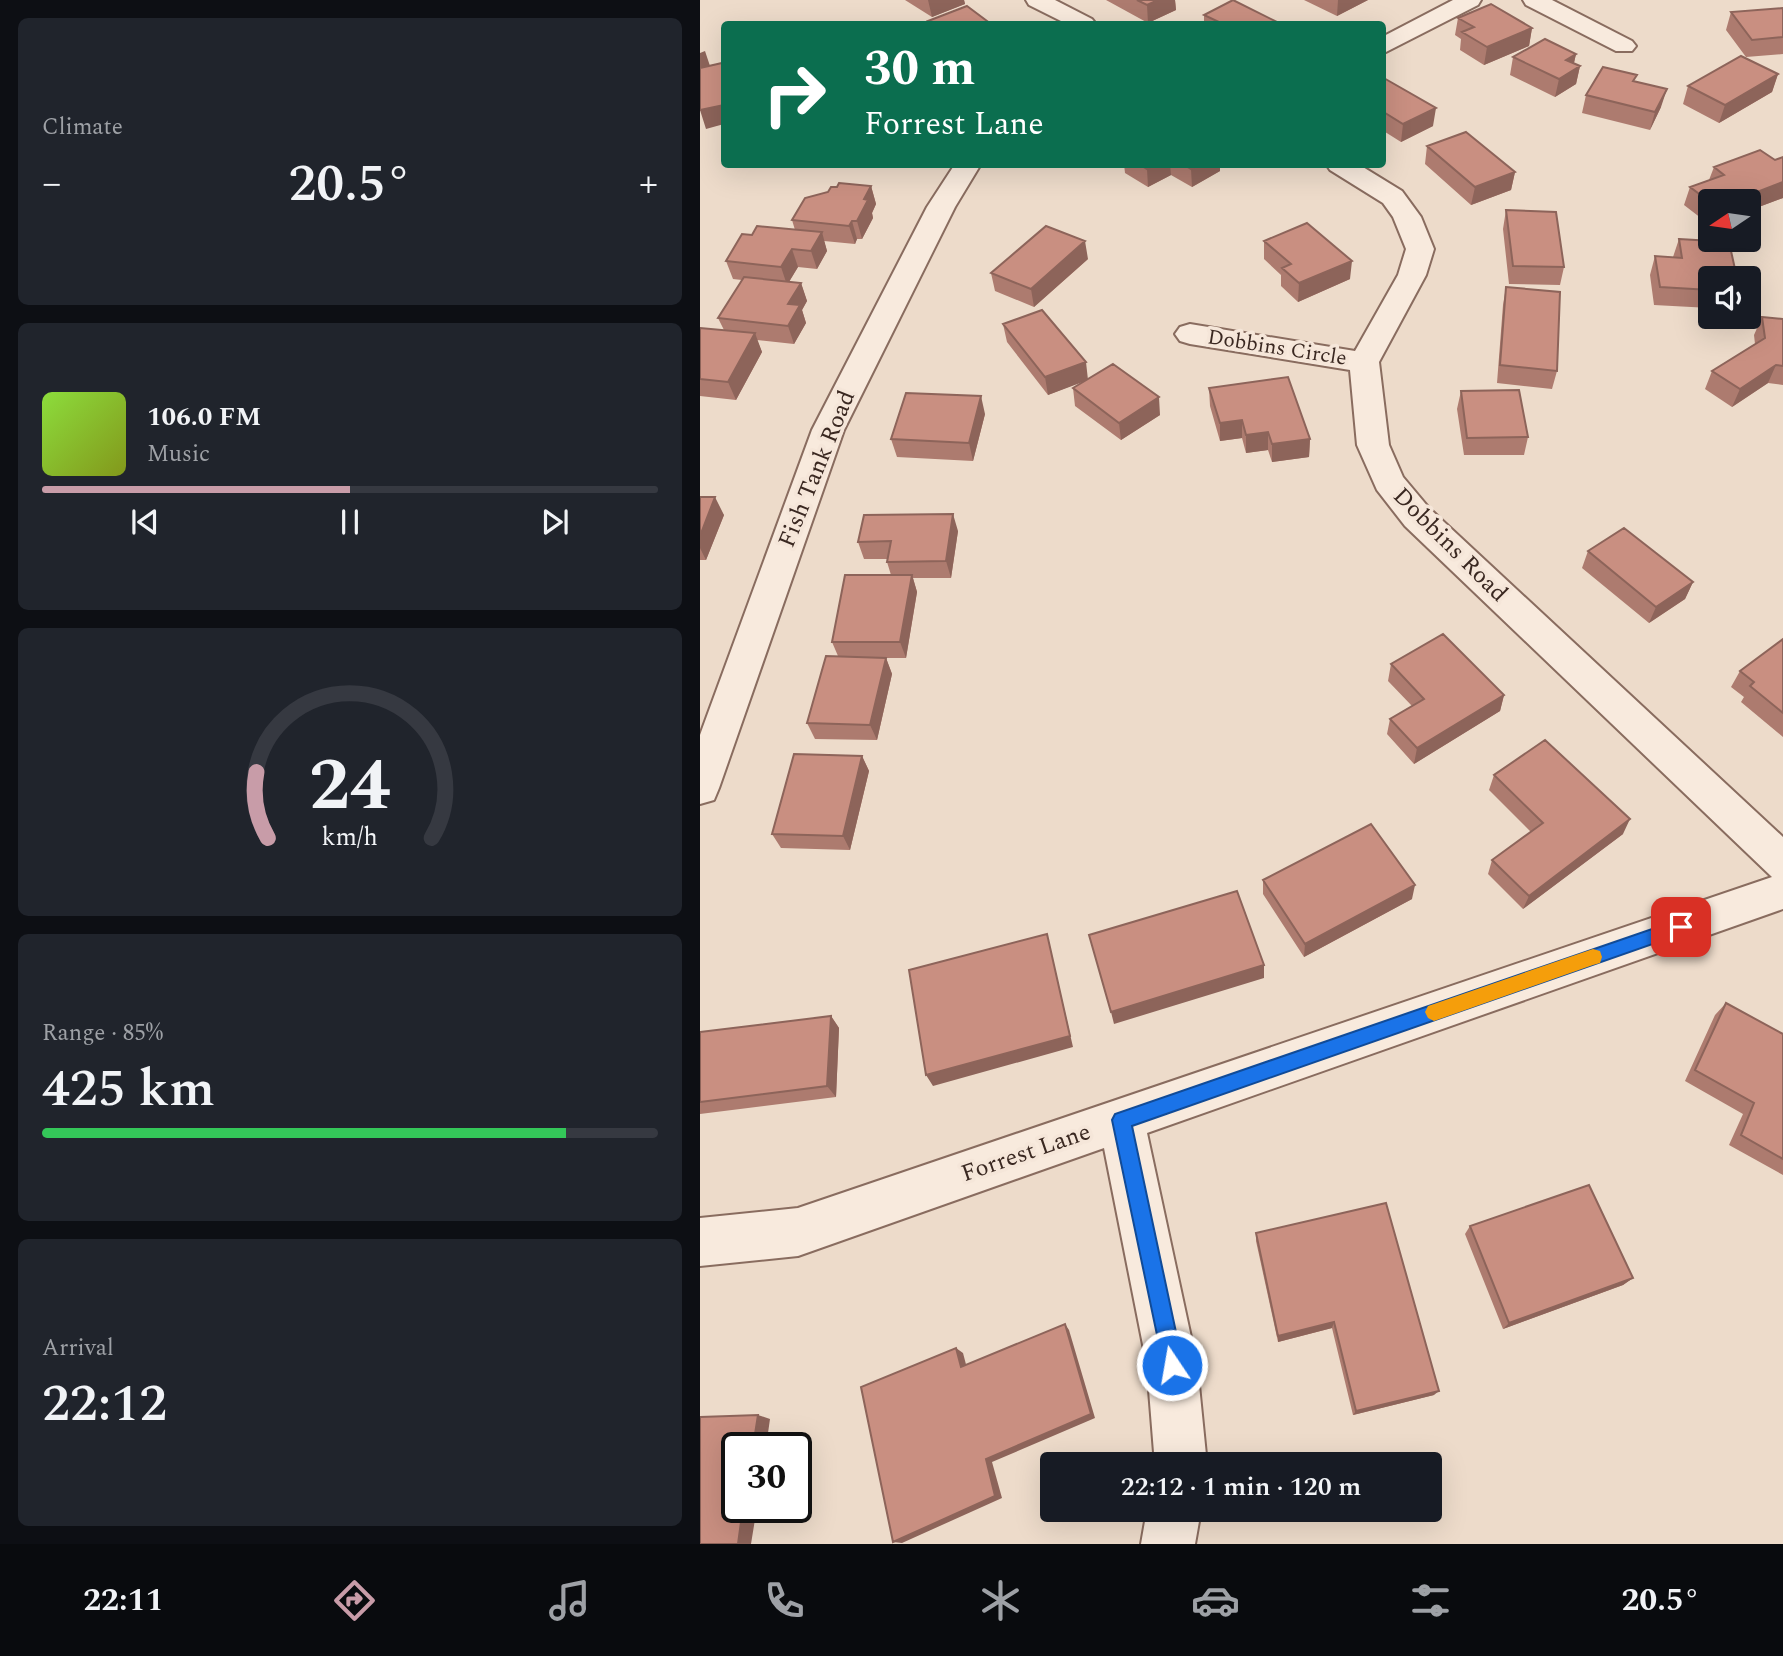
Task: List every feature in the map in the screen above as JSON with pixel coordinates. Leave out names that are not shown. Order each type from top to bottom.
[{"type":"street","points":[[1037,0],[1078,21]]},
{"type":"street","points":[[1386,45],[1470,0]]},
{"type":"street","points":[[1534,0],[1624,46]]},
{"type":"street","name":"Fish Tank Road","points":[[700,788],[828,430],[941,207],[965,168]]},
{"type":"street","points":[[1346,168],[1393,197],[1407,217],[1419,249],[1412,275],[1364,362]]},
{"type":"street","name":"Dobbins Circle","points":[[1190,334],[1364,362]]},
{"type":"street","name":"Dobbins Road","points":[[1364,362],[1373,445],[1389,482],[1417,517],[1783,863]]},
{"type":"street","name":"Forrest Lane","points":[[700,1242],[798,1232],[1783,891]]},
{"type":"street","points":[[1121,1120],[1172,1365],[1180,1452]]},
{"type":"street","points":[[1168,1544],[1172,1522]]},
{"type":"building","points":[[1137,0],[1158,0],[1147,5]]},
{"type":"building","points":[[1233,0],[1275,21],[1217,21],[1204,15]]},
{"type":"building","points":[[1491,4],[1532,28],[1487,47],[1462,32],[1474,27],[1458,18]]},
{"type":"building","points":[[967,6],[987,21],[928,21]]},
{"type":"building","points":[[1783,8],[1783,37],[1752,40],[1731,12]]},
{"type":"building","points":[[1545,39],[1576,54],[1566,60],[1580,66],[1559,79],[1513,57]]},
{"type":"building","points":[[1741,56],[1778,74],[1725,105],[1688,86]]},
{"type":"building","points":[[721,63],[721,106],[700,110],[700,68]]},
{"type":"building","points":[[1603,67],[1637,75],[1633,81],[1667,89],[1655,112],[1586,95]]},
{"type":"building","points":[[1386,79],[1436,108],[1403,124],[1386,113]]},
{"type":"building","points":[[1466,132],[1515,172],[1475,187],[1427,146]]},
{"type":"building","points":[[1760,150],[1775,160],[1783,157],[1783,182],[1761,191],[1698,189],[1698,193],[1690,187],[1724,175],[1714,167]]},
{"type":"building","points":[[839,183],[871,186],[864,199],[868,200],[857,221],[852,221],[849,226],[792,220],[805,198],[828,192]]},
{"type":"building","points":[[1506,210],[1556,212],[1564,267],[1513,266]]},
{"type":"building","points":[[1307,223],[1352,261],[1299,283],[1282,268],[1291,264],[1264,241]]},
{"type":"building","points":[[757,226],[822,232],[811,251],[792,249],[781,267],[726,261],[742,234],[752,235]]},
{"type":"building","points":[[1046,226],[1085,241],[1031,289],[991,273]]},
{"type":"building","points":[[1679,239],[1698,240],[1698,252],[1731,252],[1734,266],[1698,266],[1698,289],[1660,287],[1655,256],[1682,258]]},
{"type":"building","points":[[744,277],[801,283],[788,304],[800,305],[788,326],[718,318]]},
{"type":"building","points":[[1506,287],[1560,292],[1557,371],[1500,365]]},
{"type":"building","points":[[1042,310],[1086,362],[1045,377],[1003,324]]},
{"type":"building","points":[[1762,317],[1783,319],[1783,366],[1776,365],[1740,389],[1712,371],[1765,338]]},
{"type":"building","points":[[700,328],[755,333],[728,382],[700,379]]},
{"type":"building","points":[[1113,364],[1159,397],[1119,423],[1073,388]]},
{"type":"building","points":[[1288,377],[1310,439],[1272,444],[1268,432],[1246,435],[1242,420],[1220,423],[1209,388]]},
{"type":"building","points":[[1519,390],[1528,437],[1467,438],[1461,391]]},
{"type":"building","points":[[906,393],[981,396],[969,443],[891,439]]},
{"type":"building","points":[[700,497],[715,497],[700,536]]},
{"type":"building","points":[[953,514],[946,561],[887,562],[891,541],[858,542],[864,515]]},
{"type":"building","points":[[1624,528],[1693,582],[1656,607],[1588,551]]},
{"type":"building","points":[[845,575],[912,575],[900,642],[832,642]]},
{"type":"building","points":[[1443,634],[1504,695],[1417,748],[1390,719],[1424,699],[1391,664]]},
{"type":"building","points":[[1783,639],[1783,713],[1750,686],[1754,682],[1740,671]]},
{"type":"building","points":[[826,656],[886,658],[870,725],[807,723]]},
{"type":"building","points":[[1545,740],[1630,819],[1529,896],[1492,860],[1543,823],[1494,775]]},
{"type":"building","points":[[794,754],[862,756],[843,836],[772,834]]},
{"type":"building","points":[[1371,824],[1415,885],[1305,944],[1263,880]]},
{"type":"building","points":[[1237,891],[1264,965],[1111,1012],[1089,935]]},
{"type":"building","points":[[1047,934],[1070,1036],[926,1075],[909,970]]},
{"type":"building","points":[[1726,1003],[1783,1034],[1783,1159],[1741,1135],[1754,1103],[1695,1070]]},
{"type":"building","points":[[831,1016],[827,1086],[700,1102],[700,1032]]},
{"type":"building","points":[[1589,1185],[1633,1278],[1509,1323],[1470,1226]]},
{"type":"building","points":[[1386,1203],[1439,1391],[1356,1411],[1334,1322],[1278,1336],[1256,1233]]},
{"type":"building","points":[[1065,1324],[1091,1414],[986,1459],[995,1496],[893,1542],[861,1387],[956,1348],[961,1367]]},
{"type":"building","points":[[758,1415],[755,1432],[721,1432],[721,1523],[741,1523],[738,1544],[700,1544],[700,1417]]},
{"type":"slow traffic","points":[[1434,1012],[1593,957]]},
{"type":"route","points":[[1172,1365],[1121,1120],[1681,927]]}]
